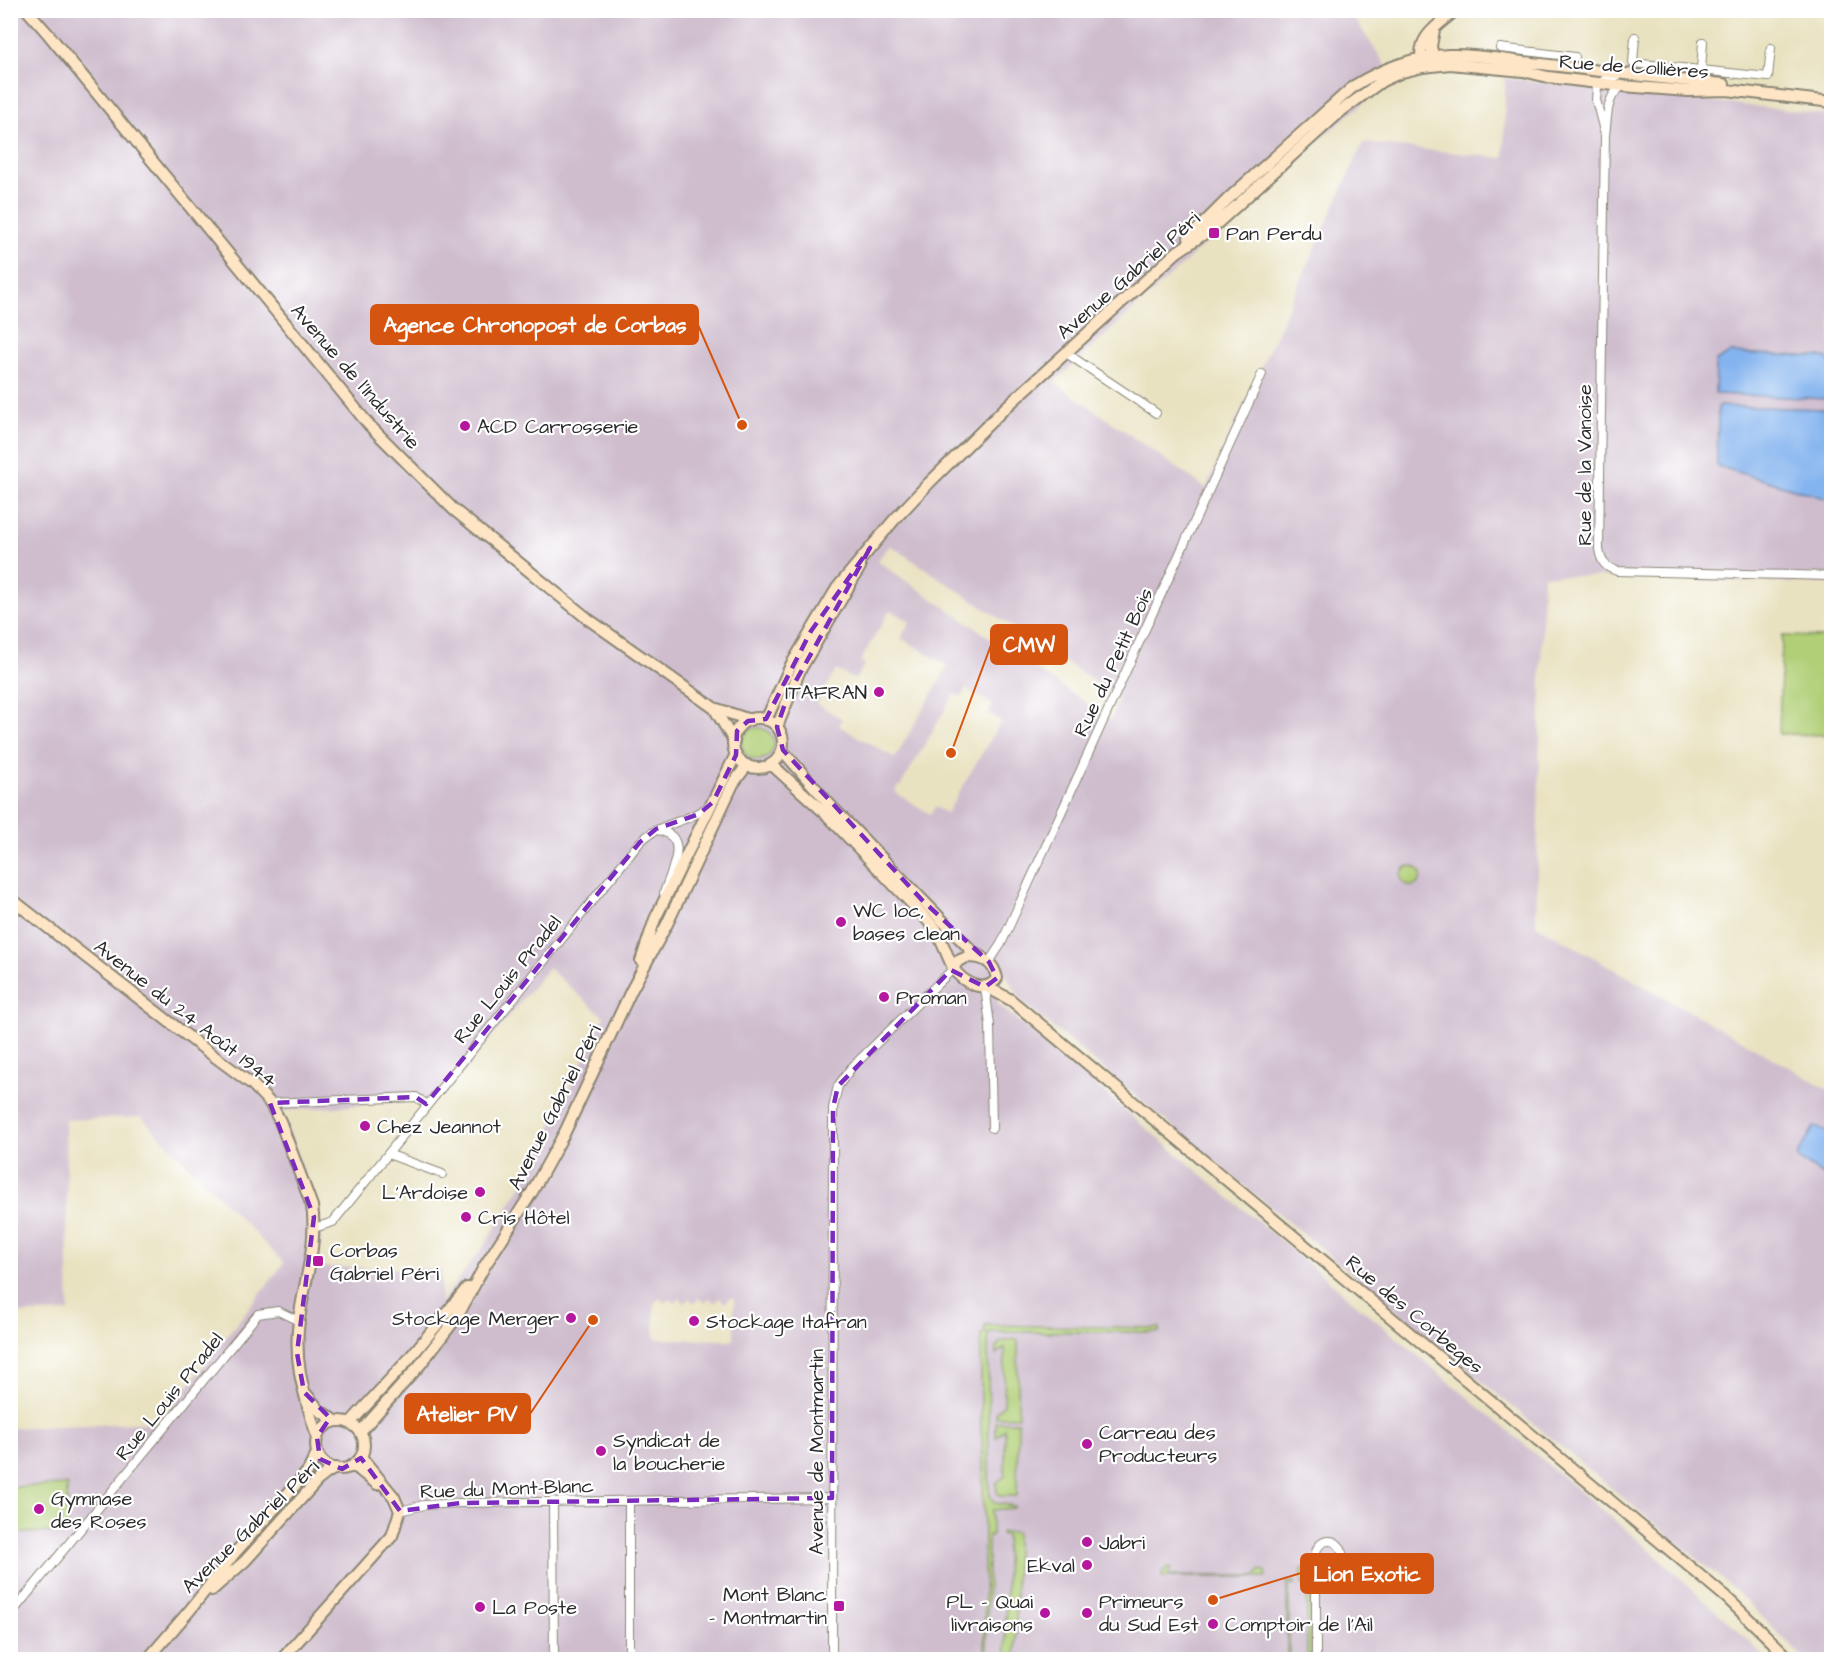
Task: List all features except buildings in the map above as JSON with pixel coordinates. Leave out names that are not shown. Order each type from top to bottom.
[{"type":"main road","name":"Avenue de l'Industrie","points":[[27,10],[377,432],[453,508],[588,619],[714,708],[750,720]]},
{"type":"main road","points":[[1422,63],[1421,47],[1424,38],[1456,10]]},
{"type":"main road","points":[[1434,30],[1431,46],[1434,61]]},
{"type":"main road","name":"Rue de Collières","points":[[1434,61],[1450,55],[1538,58],[1624,81],[1688,91],[1727,90],[1832,102]]},
{"type":"main road","name":"Rue de Collières","points":[[1434,61],[1600,83],[1665,79],[1832,96]]},
{"type":"main road","name":"Avenue Gabriel Péri","points":[[766,720],[790,665],[837,588],[929,483],[1004,409],[1177,252],[1211,229],[1284,156],[1370,88],[1422,63],[1434,61]]},
{"type":"main road","name":"Avenue Gabriel Péri","points":[[777,727],[800,670],[870,548]]},
{"type":"main road","name":"Avenue de l'Industrie","points":[[714,708],[734,741]]},
{"type":"main road","points":[[750,720],[766,720],[777,727],[783,739],[782,750],[771,764],[759,768],[747,765],[736,754],[734,741],[739,728],[750,720]]},
{"type":"main road","points":[[782,750],[837,813],[972,951],[985,960]]},
{"type":"main road","name":"Avenue Gabriel Péri","points":[[631,991],[655,919],[736,754]]},
{"type":"main road","points":[[771,764],[824,812],[936,928],[953,968]]},
{"type":"main road","name":"Avenue Gabriel Péri","points":[[360,1432],[419,1366],[457,1317],[484,1267],[532,1192],[566,1132],[631,991],[667,924],[733,784],[747,765]]},
{"type":"main road","name":"Avenue du 24 Août 1944","points":[[10,898],[253,1085],[270,1103]]},
{"type":"main road","points":[[953,968],[958,960],[967,957],[985,960]]},
{"type":"main road","name":"Rue des Corbeges","points":[[985,960],[995,970],[997,978],[1011,1000]]},
{"type":"main road","name":"Rue des Corbeges","points":[[953,968],[967,981],[986,987],[1011,1000],[1727,1598],[1791,1659]]},
{"type":"main road","points":[[986,987],[993,984],[997,978]]},
{"type":"main road","points":[[270,1103],[280,1121],[312,1206],[314,1228],[299,1320],[297,1353],[306,1406],[317,1437],[317,1453],[324,1463],[336,1468],[357,1461],[364,1444],[360,1432],[350,1423],[336,1421],[320,1411],[304,1392]]},
{"type":"main road","name":"Avenue Gabriel Péri","points":[[350,1423],[408,1360],[484,1267]]},
{"type":"main road","points":[[317,1437],[326,1425],[336,1421]]},
{"type":"main road","name":"Avenue Gabriel Péri","points":[[147,1659],[190,1610],[234,1554],[308,1471],[317,1453]]},
{"type":"main road","points":[[281,1659],[392,1536],[400,1511],[394,1497],[357,1461]]},
{"type":"main road","name":"Avenue Gabriel Péri","points":[[190,1610],[245,1561],[318,1480],[336,1468]]},
{"type":"street","name":"Rue de Collières","points":[[1635,37],[1633,63],[1768,77],[1771,48]]},
{"type":"street","name":"Rue de Collières","points":[[1701,70],[1703,42]]},
{"type":"street","name":"Rue de Collières","points":[[1500,48],[1538,58],[1575,57]]},
{"type":"street","name":"Rue de Collières","points":[[1665,79],[1666,67]]},
{"type":"street","name":"Rue de la Vanoise","points":[[1624,81],[1612,94],[1607,108],[1605,135],[1600,559],[1607,568],[1617,572],[1832,576]]},
{"type":"street","name":"Rue de la Vanoise","points":[[1600,83],[1597,87],[1596,100],[1605,135]]},
{"type":"street","points":[[1066,353],[1156,413]]},
{"type":"street","name":"Rue du Petit Bois","points":[[985,960],[1001,944],[1263,374]]},
{"type":"street","name":"Rue Louis Pradel","points":[[314,1228],[333,1222],[426,1104],[640,842],[656,829],[699,814],[713,802]]},
{"type":"street","points":[[655,919],[677,847],[673,835],[656,829]]},
{"type":"street","name":"Avenue de Montmartin","points":[[832,1659],[833,1108],[838,1086],[851,1068],[953,968]]},
{"type":"street","points":[[986,987],[990,1025],[992,1128]]},
{"type":"street","name":"Avenue du 24 Août 1944","points":[[270,1103],[416,1097],[426,1104]]},
{"type":"street","points":[[388,1154],[442,1174]]},
{"type":"street","name":"Rue Louis Pradel","points":[[10,1615],[258,1314],[278,1311],[299,1320]]},
{"type":"street","name":"Rue du Mont-Blanc","points":[[400,1511],[424,1505],[442,1504],[832,1498]]},
{"type":"street","points":[[554,1501],[554,1659]]},
{"type":"street","points":[[629,1501],[629,1659]]},
{"type":"street","points":[[1316,1659],[1316,1577],[1321,1564]]},
{"type":"highlighted area","points":[[870,548],[788,695],[777,727],[783,750],[922,900],[989,962],[997,978],[985,987],[951,970],[838,1086],[833,1108],[832,1498],[460,1503],[400,1511],[361,1458],[342,1469],[320,1459],[317,1437],[330,1418],[304,1392],[297,1353],[314,1217],[270,1103],[416,1097],[426,1104],[640,842],[656,829],[699,814],[713,802],[736,755],[737,731],[748,721],[766,719],[811,631]]},
{"type":"shaded area","points":[[11,11],[1349,11],[1383,61],[1394,85],[1370,98],[1329,131],[1054,382],[1206,488],[1363,143],[1504,158],[1505,78],[1831,115],[1831,584],[1543,575],[1536,925],[1831,1091],[1831,1659],[1804,1659],[1736,1591],[1022,1002],[1000,964],[998,1004],[1651,1551],[1766,1659],[11,1659],[10,1428],[160,1422],[284,1263],[141,1117],[65,1120],[69,1312],[11,1314]],"holes":[[[890,545],[1119,698],[1110,719],[877,561]],[[890,610],[910,621],[901,638],[948,666],[895,758],[839,726],[842,719],[817,704],[836,670],[855,680],[865,664],[860,661]],[[966,689],[993,705],[988,713],[1001,721],[947,813],[935,807],[930,814],[895,792],[954,694],[961,697]],[[548,968],[604,1017],[524,1182],[483,1247],[441,1302],[441,1269],[318,1267],[321,1245],[319,1215],[282,1111],[416,1101],[444,1096]],[[660,1298],[665,1303],[670,1298],[675,1303],[680,1298],[685,1303],[689,1298],[694,1303],[699,1298],[705,1303],[710,1298],[715,1303],[720,1298],[725,1303],[730,1298],[734,1298],[734,1340],[655,1339],[654,1303]]]},
{"type":"green space","points":[[1782,636],[1831,637],[1831,735],[1779,734]]},
{"type":"green space","points":[[758,728],[770,732],[774,744],[770,756],[758,760],[746,756],[742,744],[746,732]]},
{"type":"green space","points":[[1411,866],[1418,869],[1421,876],[1418,883],[1411,886],[1404,883],[1401,876],[1404,869]]},
{"type":"green space","points":[[985,1325],[1160,1328],[1160,1332],[988,1332],[990,1496],[995,1503],[1014,1506],[1014,1508],[992,1510],[992,1535],[988,1535],[987,1660],[985,1659],[981,1429],[981,1334],[985,1333]]},
{"type":"green space","points":[[1018,1340],[1018,1417],[996,1417],[996,1412],[1004,1404],[1005,1348],[996,1354],[996,1349],[1000,1342]]},
{"type":"green space","points":[[996,1422],[1018,1422],[1017,1496],[1000,1496],[997,1493],[996,1483],[1005,1476],[1005,1429],[996,1437]]},
{"type":"green space","name":"Gymnase des Roses","points":[[67,1485],[68,1532],[11,1533],[11,1487]]},
{"type":"green space","points":[[1001,1532],[1016,1532],[1016,1659],[1006,1659],[1006,1535],[1001,1535]]},
{"type":"green space","points":[[1311,1566],[1311,1659],[1307,1660],[1307,1585],[1302,1585],[1302,1569]]},
{"type":"green space","points":[[1168,1568],[1172,1569],[1168,1573],[1170,1576],[1255,1576],[1261,1570],[1265,1571],[1266,1577],[1162,1577],[1163,1571]]},
{"type":"green space","points":[[1287,1582],[1295,1582],[1295,1585],[1289,1585],[1289,1660],[1287,1659]]},
{"type":"water","points":[[1730,353],[1826,357],[1831,364],[1831,397],[1828,399],[1715,394],[1716,361]]},
{"type":"water","points":[[1718,406],[1831,409],[1831,500],[1717,466]]},
{"type":"water","points":[[1814,1127],[1831,1134],[1831,1180],[1798,1159]]},
{"type":"place","name":"Pan Perdu","points":[[1214,233]]},
{"type":"place","name":"Agence Chronopost de Corbas","points":[[742,425]]},
{"type":"place","name":"ACD Carrosserie","points":[[465,426]]},
{"type":"place","name":"ITAFRAN","points":[[879,692]]},
{"type":"place","name":"CMW","points":[[951,753]]},
{"type":"place","name":"WC loc, bases clean","points":[[841,922]]},
{"type":"place","name":"Proman","points":[[884,997]]},
{"type":"place","name":"Chez Jeannot","points":[[365,1126]]},
{"type":"place","name":"L'Ardoise","points":[[480,1192]]},
{"type":"place","name":"Cris Hôtel","points":[[466,1217]]},
{"type":"place","name":"Corbas Gabriel Péri","points":[[318,1261]]},
{"type":"place","name":"Stockage Merger","points":[[571,1318]]},
{"type":"place","name":"Atelier PIV","points":[[593,1320]]},
{"type":"place","name":"Stockage Itafran","points":[[694,1321]]},
{"type":"place","name":"Carreau des Producteurs","points":[[1087,1444]]},
{"type":"place","name":"Syndicat de la boucherie","points":[[601,1451]]},
{"type":"place","name":"Gymnase des Roses","points":[[39,1509]]},
{"type":"place","name":"Jabri","points":[[1087,1542]]},
{"type":"place","name":"Ekval","points":[[1087,1565]]},
{"type":"place","name":"Lion Exotic","points":[[1213,1600]]},
{"type":"place","name":"Mont Blanc - Montmartin","points":[[839,1606]]},
{"type":"place","name":"La Poste","points":[[480,1607]]},
{"type":"place","name":"PL - Quai livraisons","points":[[1045,1613]]},
{"type":"place","name":"Primeurs du Sud Est","points":[[1087,1613]]},
{"type":"place","name":"Comptoir de l'Ail","points":[[1213,1624]]}]
